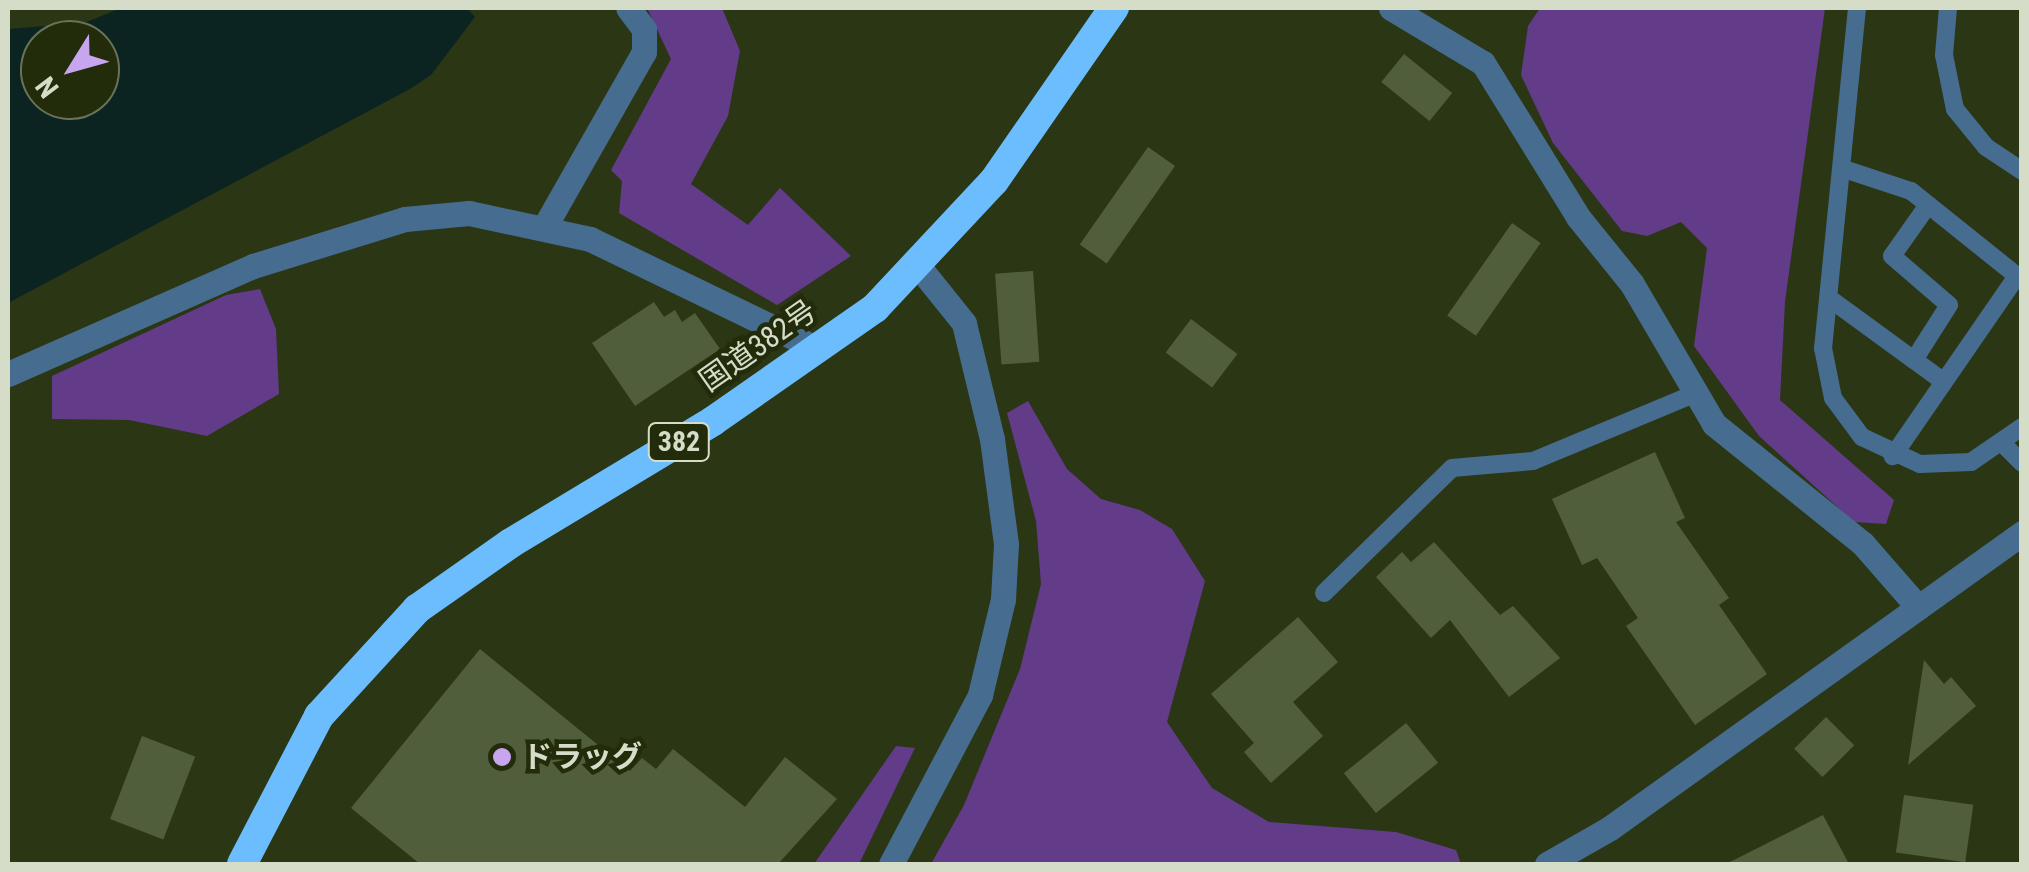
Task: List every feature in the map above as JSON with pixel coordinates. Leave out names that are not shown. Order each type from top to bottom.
[{"type":"highway","name":"国道382号","points":[[242,864],[319,716],[417,609],[510,544],[714,421],[919,267],[1046,114],[1114,8]]},
{"type":"street","points":[[544,226],[644,52],[644,29],[628,8]]},
{"type":"street","points":[[1391,8],[1483,63],[1578,217],[1632,284],[1714,424],[1863,544],[1918,607]]},
{"type":"street","points":[[8,374],[253,266],[344,234],[468,213],[544,226],[590,239],[815,348]]},
{"type":"street","points":[[891,864],[980,696],[997,640],[1005,562],[992,439],[964,323],[919,267]]},
{"type":"street","points":[[1547,864],[1610,828],[2022,532]]},
{"type":"lane","points":[[1858,8],[1833,301],[1824,348],[1833,398],[1862,437],[1893,456],[1946,466],[2004,445],[2022,427]]},
{"type":"lane","points":[[1948,8],[1944,56],[1955,109],[1986,147],[2022,171]]},
{"type":"lane","points":[[1844,170],[1911,191],[2017,276],[1893,456]]},
{"type":"lane","points":[[1914,360],[1949,305],[1892,256],[1928,204]]},
{"type":"lane","points":[[1833,301],[1943,381]]},
{"type":"lane","points":[[1324,593],[1452,468],[1534,461],[1696,393]]},
{"type":"lane","points":[[2004,445],[2022,463]]},
{"type":"shaded area","points":[[647,8],[722,8],[740,51],[728,116],[691,184],[748,225],[780,188],[851,256],[777,305],[619,213],[622,181],[611,170],[671,59]]},
{"type":"shaded area","points":[[1540,8],[1825,8],[1785,302],[1780,400],[1894,500],[1886,524],[1854,522],[1759,436],[1694,346],[1707,248],[1681,222],[1647,236],[1622,231],[1553,143],[1521,75],[1528,26]]},
{"type":"shaded area","points":[[260,289],[276,329],[279,394],[207,436],[129,420],[52,419],[52,376],[226,295]]},
{"type":"shaded area","points":[[1028,401],[1067,469],[1101,499],[1140,510],[1172,529],[1205,581],[1167,722],[1212,788],[1269,822],[1396,832],[1456,850],[1461,864],[931,864],[964,805],[1020,669],[1041,584],[1036,521],[1007,413]]},
{"type":"shaded area","points":[[896,746],[915,748],[859,864],[814,864]]},
{"type":"water","points":[[121,8],[467,8],[475,17],[431,75],[410,89],[8,303],[8,29],[20,28],[20,120],[120,120],[120,20],[91,20]]},
{"type":"building","points":[[1404,54],[1452,93],[1430,121],[1381,82]]},
{"type":"building","points":[[1148,147],[1175,166],[1107,263],[1080,244]]},
{"type":"building","points":[[1512,223],[1541,243],[1476,336],[1447,316]]},
{"type":"building","points":[[1033,271],[1039,362],[1001,364],[995,274]]},
{"type":"building","points":[[654,302],[664,317],[675,310],[682,322],[695,313],[720,349],[635,406],[592,343]]},
{"type":"building","points":[[1191,319],[1237,354],[1212,387],[1166,353]]},
{"type":"building","points":[[1655,452],[1685,518],[1676,522],[1729,598],[1719,605],[1767,674],[1695,725],[1626,626],[1638,618],[1597,558],[1582,565],[1552,499]]},
{"type":"building","points":[[1434,542],[1500,615],[1513,606],[1560,658],[1509,697],[1450,620],[1431,638],[1376,577],[1402,552],[1411,562]]},
{"type":"building","points":[[1298,617],[1338,662],[1293,702],[1323,736],[1271,783],[1244,752],[1254,743],[1211,694]]},
{"type":"building","name":"ドラッグ","points":[[480,649],[630,771],[642,758],[656,769],[673,749],[745,807],[785,757],[837,799],[778,864],[420,864],[351,808]]},
{"type":"building","points":[[1924,660],[1944,684],[1951,677],[1976,706],[1908,765]]},
{"type":"building","points":[[1826,717],[1854,745],[1822,777],[1794,749]]},
{"type":"building","points":[[1406,723],[1438,763],[1376,813],[1344,773]]},
{"type":"building","points":[[142,736],[195,756],[163,840],[110,819]]},
{"type":"building","points":[[1904,795],[1973,805],[1965,862],[1896,852]]},
{"type":"building","points":[[1823,815],[1849,864],[1726,864]]},
{"type":"place","name":"ドラッグ","points":[[502,757]]}]
